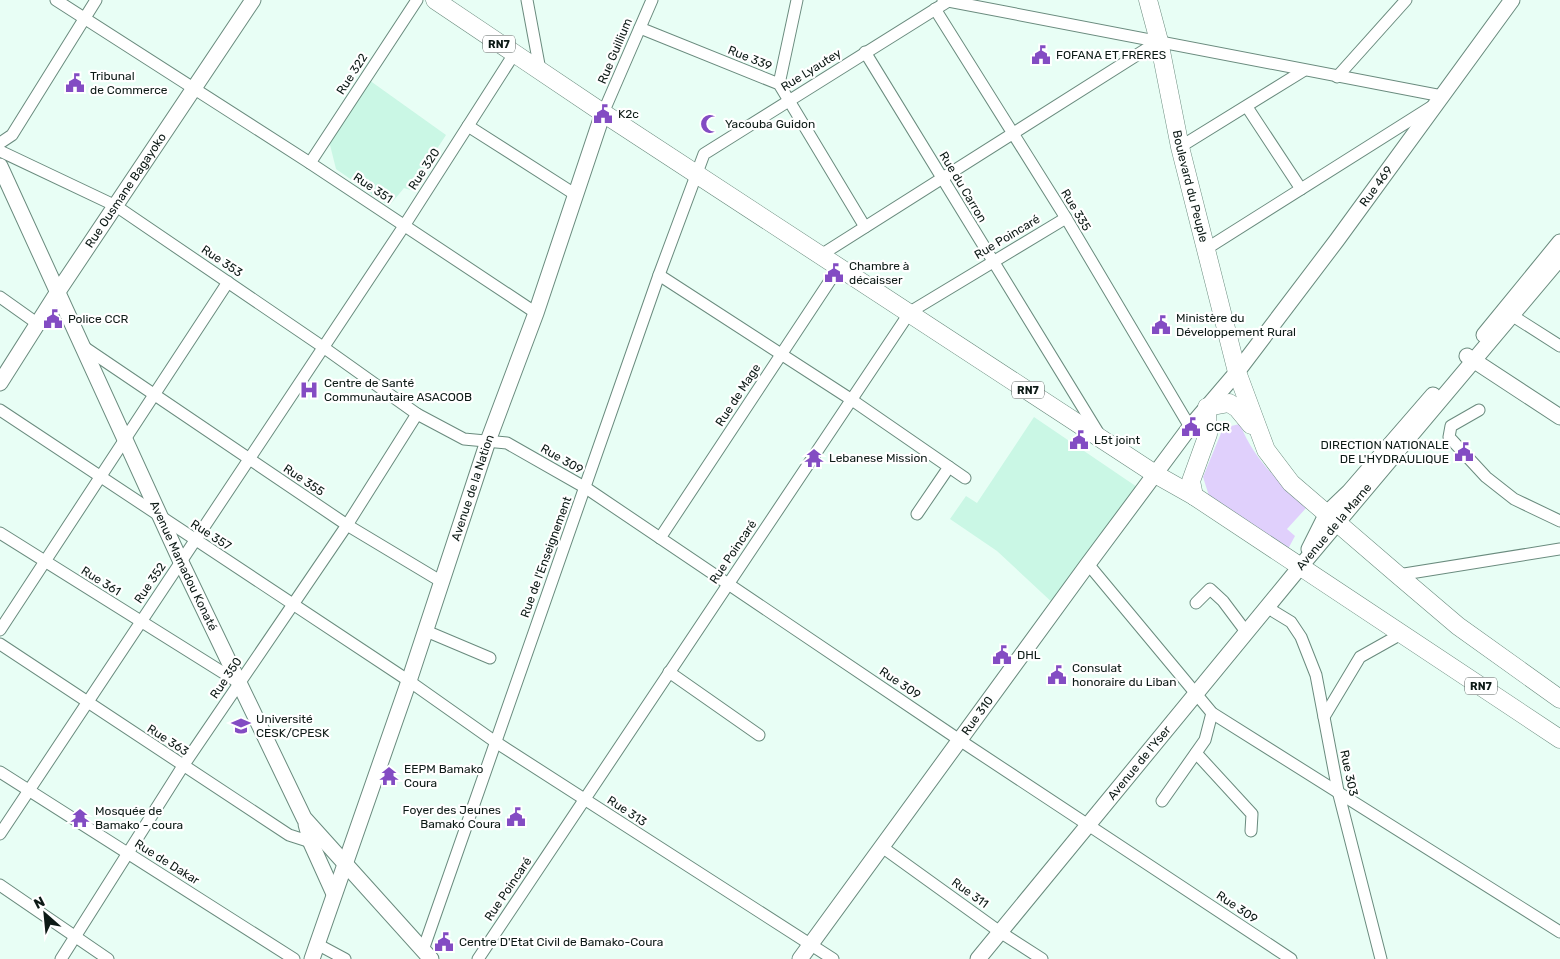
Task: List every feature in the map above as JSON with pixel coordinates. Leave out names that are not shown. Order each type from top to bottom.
[{"type":"main road","name":"RN7","points":[[435,0],[603,113],[696,172],[1155,474],[1194,496],[1560,739]]},
{"type":"main road","name":"Boulevard du Peuple","points":[[1148,0],[1159,41],[1180,147],[1237,372],[1259,437]]},
{"type":"main road","points":[[1194,496],[1191,481],[1208,434],[1207,407],[1229,403],[1238,408],[1291,483],[1458,626],[1560,699]]},
{"type":"street","name":"Rue 351","points":[[56,0],[310,163],[536,313]]},
{"type":"street","points":[[0,143],[12,135],[96,0]]},
{"type":"street","name":"Rue Ousmane Bagayoko","points":[[0,383],[253,0]]},
{"type":"street","name":"Rue 322","points":[[310,163],[416,0]]},
{"type":"street","points":[[527,0],[540,70]]},
{"type":"street","name":"Rue Guillium","points":[[603,113],[652,0]]},
{"type":"street","points":[[779,84],[797,0]]},
{"type":"street","points":[[1338,77],[1406,0]]},
{"type":"street","name":"Rue 469","points":[[1190,427],[1237,372],[1440,100],[1512,0]]},
{"type":"street","points":[[943,3],[1159,41],[1338,77],[1440,100]]},
{"type":"street","name":"Rue Lyautey","points":[[696,172],[707,150],[943,3]]},
{"type":"street","name":"Rue 335","points":[[943,3],[1013,134],[1066,218],[1190,427]]},
{"type":"street","name":"Rue 339","points":[[640,28],[779,84],[865,227]]},
{"type":"street","points":[[821,255],[1159,41]]},
{"type":"street","name":"Rue du Carron","points":[[865,52],[1101,438]]},
{"type":"street","name":"Rue 320","points":[[323,347],[404,226],[514,54]]},
{"type":"street","points":[[1180,147],[1304,71]]},
{"type":"street","points":[[1206,249],[1440,100]]},
{"type":"street","points":[[1248,107],[1302,189]]},
{"type":"street","name":"Avenue de la Nation","points":[[344,865],[426,632],[488,442],[536,313],[603,113]]},
{"type":"street","points":[[468,126],[576,195]]},
{"type":"street","name":"Rue 353","points":[[0,151],[116,206],[323,347],[417,414]]},
{"type":"street","name":"Avenue Mamadou Konaté","points":[[0,166],[164,521],[181,562],[304,818],[344,865],[427,955]]},
{"type":"street","name":"Rue de l'Enseignement","points":[[427,955],[494,741],[586,488],[696,172]]},
{"type":"street","name":"Rue Poincaré","points":[[478,959],[910,312],[1066,218]]},
{"type":"street","name":"Avenue de la Marne","points":[[1300,567],[1332,519],[1509,313],[1559,250]]},
{"type":"street","name":"Rue de Mage","points":[[660,538],[839,267]]},
{"type":"street","points":[[659,275],[782,353],[965,478]]},
{"type":"street","points":[[0,630],[228,282]]},
{"type":"street","points":[[0,297],[38,324]]},
{"type":"street","points":[[1509,313],[1560,346]]},
{"type":"street","name":"Rue 355","points":[[84,347],[347,525],[442,582]]},
{"type":"street","name":"Rue 352","points":[[0,834],[323,347]]},
{"type":"street","points":[[1470,359],[1560,417]]},
{"type":"street","name":"Rue 357","points":[[0,410],[164,521],[409,681]]},
{"type":"street","points":[[1479,410],[1451,426],[1449,437],[1486,477],[1514,499],[1560,521]]},
{"type":"street","name":"Rue 309","points":[[417,414],[464,439],[507,443],[586,488],[961,741],[1291,959]]},
{"type":"street","name":"Rue 350","points":[[61,959],[182,766],[347,525],[417,414]]},
{"type":"street","name":"Rue 310","points":[[800,959],[1190,427]]},
{"type":"street","points":[[917,514],[949,467]]},
{"type":"street","name":"Rue 361","points":[[0,533],[240,682]]},
{"type":"street","points":[[1398,575],[1560,549]]},
{"type":"street","points":[[1088,564],[1212,714],[1560,932]]},
{"type":"street","name":"Avenue de l'Yser","points":[[978,959],[1196,696],[1300,567]]},
{"type":"street","points":[[1196,603],[1210,589],[1223,602],[1247,633]]},
{"type":"street","name":"Rue 303","points":[[1268,608],[1291,622],[1301,637],[1316,676],[1338,792],[1381,959]]},
{"type":"street","points":[[426,632],[490,658]]},
{"type":"street","points":[[1324,717],[1360,657],[1401,634]]},
{"type":"street","name":"Rue 363","points":[[0,644],[182,766],[289,834],[311,843],[328,846]]},
{"type":"street","points":[[669,672],[759,735]]},
{"type":"street","name":"Rue 313","points":[[409,681],[494,741],[832,959]]},
{"type":"street","points":[[1162,801],[1205,740],[1212,714]]},
{"type":"street","points":[[1196,753],[1252,814],[1250,831]]},
{"type":"street","name":"Rue de Dakar","points":[[0,772],[294,959]]},
{"type":"street","points":[[304,818],[311,843],[334,894]]},
{"type":"street","name":"Rue 311","points":[[882,847],[1000,932],[1042,959]]},
{"type":"street","points":[[312,959],[344,865]]},
{"type":"street","points":[[0,885],[108,959]]},
{"type":"street","points":[[317,944],[345,959]]},
{"type":"shaded area","points":[[369,80],[446,135],[410,190],[404,188],[389,206],[336,169],[328,137]]},
{"type":"shaded area","points":[[1034,417],[1140,489],[1056,606],[997,551],[950,519],[966,496],[977,503]]},
{"type":"shaded area","points":[[1226,421],[1231,426],[1240,424],[1252,449],[1268,470],[1307,507],[1287,529],[1295,536],[1288,549],[1210,499],[1203,477]]},
{"type":"place","name":"FOFANA ET FRERES","points":[[1041,55]]},
{"type":"place","name":"Tribunal de Commerce","points":[[75,83]]},
{"type":"place","name":"K2c","points":[[603,114]]},
{"type":"place","name":"Yacouba Guidon","points":[[710,124]]},
{"type":"place","name":"Chambre à décaisser","points":[[834,273]]},
{"type":"place","name":"Police CCR","points":[[53,319]]},
{"type":"place","name":"Ministère du Développement Rural","points":[[1161,325]]},
{"type":"place","name":"Centre de Santé Communautaire ASACOOB","points":[[309,390]]},
{"type":"place","name":"CCR","points":[[1191,427]]},
{"type":"place","name":"L5t joint","points":[[1079,440]]},
{"type":"place","name":"DIRECTION NATIONALE DE L'HYDRAULIQUE","points":[[1464,452]]},
{"type":"place","name":"Lebanese Mission","points":[[814,458]]},
{"type":"place","name":"DHL","points":[[1002,655]]},
{"type":"place","name":"Consulat honoraire du Liban","points":[[1057,675]]},
{"type":"place","name":"Université CESK/CPESK","points":[[241,726]]},
{"type":"place","name":"EEPM Bamako Coura","points":[[389,776]]},
{"type":"place","name":"Foyer des Jeunes Bamako Coura","points":[[516,817]]},
{"type":"place","name":"Mosquée de Bamako - coura","points":[[80,818]]},
{"type":"place","name":"Centre D'Etat Civil de Bamako-Coura","points":[[444,942]]}]
